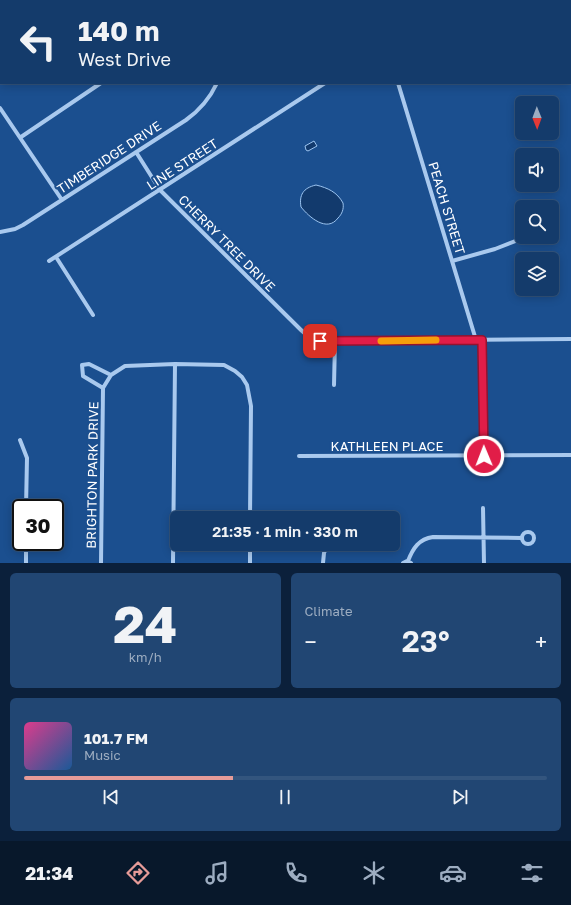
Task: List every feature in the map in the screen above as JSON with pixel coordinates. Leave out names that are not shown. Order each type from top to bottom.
[{"type":"street","points":[[20,137],[100,84]]},
{"type":"street","name":"TIMBERIDGE DRIVE","points":[[0,232],[15,229],[23,225],[196,113],[213,92],[217,84]]},
{"type":"street","name":"LINE STREET","points":[[49,262],[323,84]]},
{"type":"street","name":"PEACH STREET","points":[[398,84],[476,340]]},
{"type":"street","points":[[0,108],[62,200]]},
{"type":"street","name":"CHERRY TREE DRIVE","points":[[136,152],[160,190],[307,336],[313,339],[335,341]]},
{"type":"street","points":[[452,261],[495,249],[515,241]]},
{"type":"street","points":[[56,257],[93,315]]},
{"type":"street","points":[[334,385],[335,341],[571,339]]},
{"type":"street","points":[[482,340],[484,456]]},
{"type":"street","name":"BRIGHTON PARK DRIVE","points":[[101,563],[103,388],[111,375],[89,364],[82,365],[83,376],[103,388]]},
{"type":"street","points":[[173,563],[175,364]]},
{"type":"street","points":[[111,375],[125,366],[175,364],[224,364],[239,374],[247,385],[251,406],[250,511]]},
{"type":"street","points":[[20,440],[27,458],[26,499]]},
{"type":"street","name":"KATHLEEN PLACE","points":[[299,456],[571,455]]},
{"type":"street","points":[[483,508],[484,563]]},
{"type":"street","points":[[402,563],[410,562],[413,550],[427,538],[522,538]]},
{"type":"street","points":[[26,551],[26,563]]},
{"type":"street","points":[[250,551],[250,563]]},
{"type":"street","points":[[324,563],[325,551]]},
{"type":"water","points":[[314,141],[317,146],[308,151],[306,150],[305,146]]},
{"type":"water","points":[[316,185],[332,191],[343,203],[342,213],[334,222],[324,224],[318,222],[301,207],[301,196],[305,190]]},
{"type":"slow traffic","points":[[381,341],[436,340]]},
{"type":"route","points":[[320,341],[482,340],[484,456]]}]
